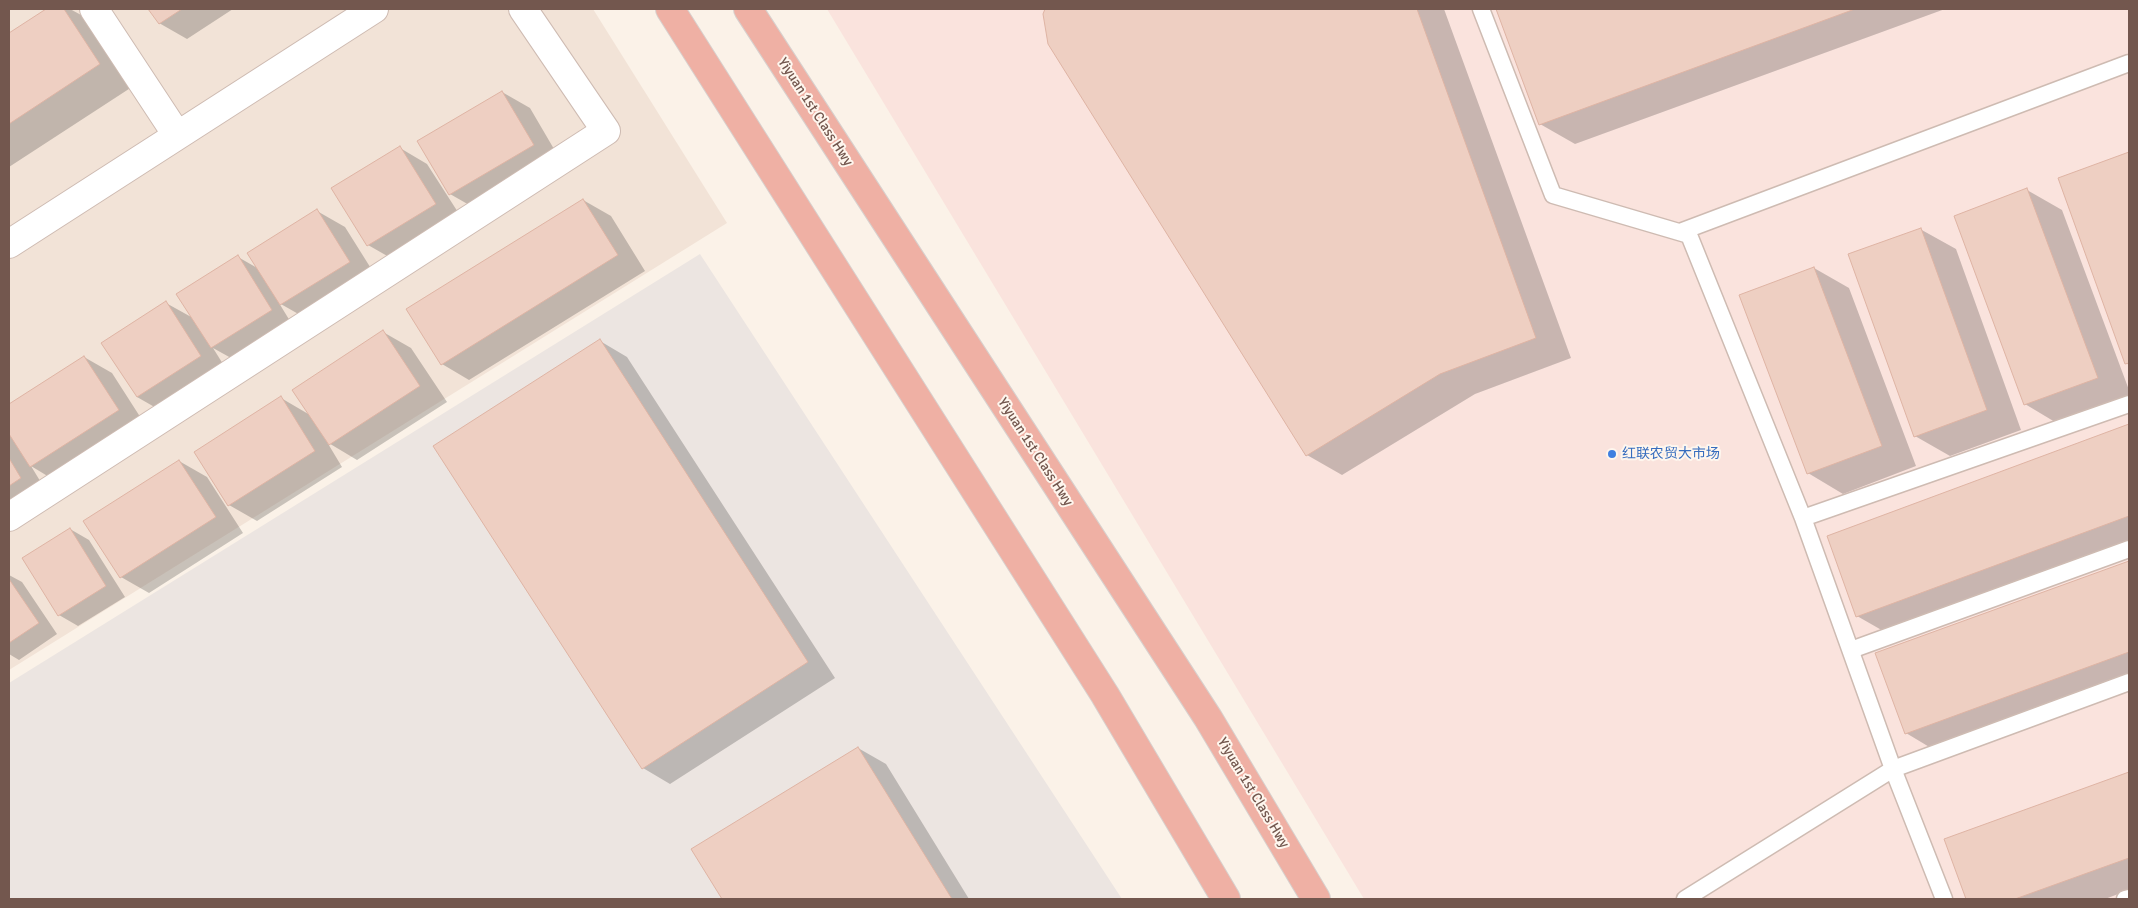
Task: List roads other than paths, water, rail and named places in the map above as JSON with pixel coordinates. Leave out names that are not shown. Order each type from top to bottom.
[{"type":"highway","points":[[670,9],[1105,695],[1226,899]]},
{"type":"highway","name":"Yiyuan 1st Class Hwy","points":[[748,9],[1208,718],[1316,899]]},
{"type":"street","points":[[94,9],[177,135]]},
{"type":"street","points":[[9,244],[374,9]]},
{"type":"street","points":[[9,517],[606,131],[523,9]]},
{"type":"lane","points":[[1481,9],[1552,195],[1689,235],[1804,518],[1894,768],[1944,899]]},
{"type":"lane","points":[[1680,232],[2129,63]]},
{"type":"lane","points":[[1804,518],[2129,404]]},
{"type":"lane","points":[[1851,650],[2129,548]]},
{"type":"lane","points":[[1685,899],[1894,768],[2129,682]]},
{"type":"lane","points":[[2125,899],[2129,898]]},
{"type":"place","name":"红联农贸大市场","points":[[1612,454]]}]
